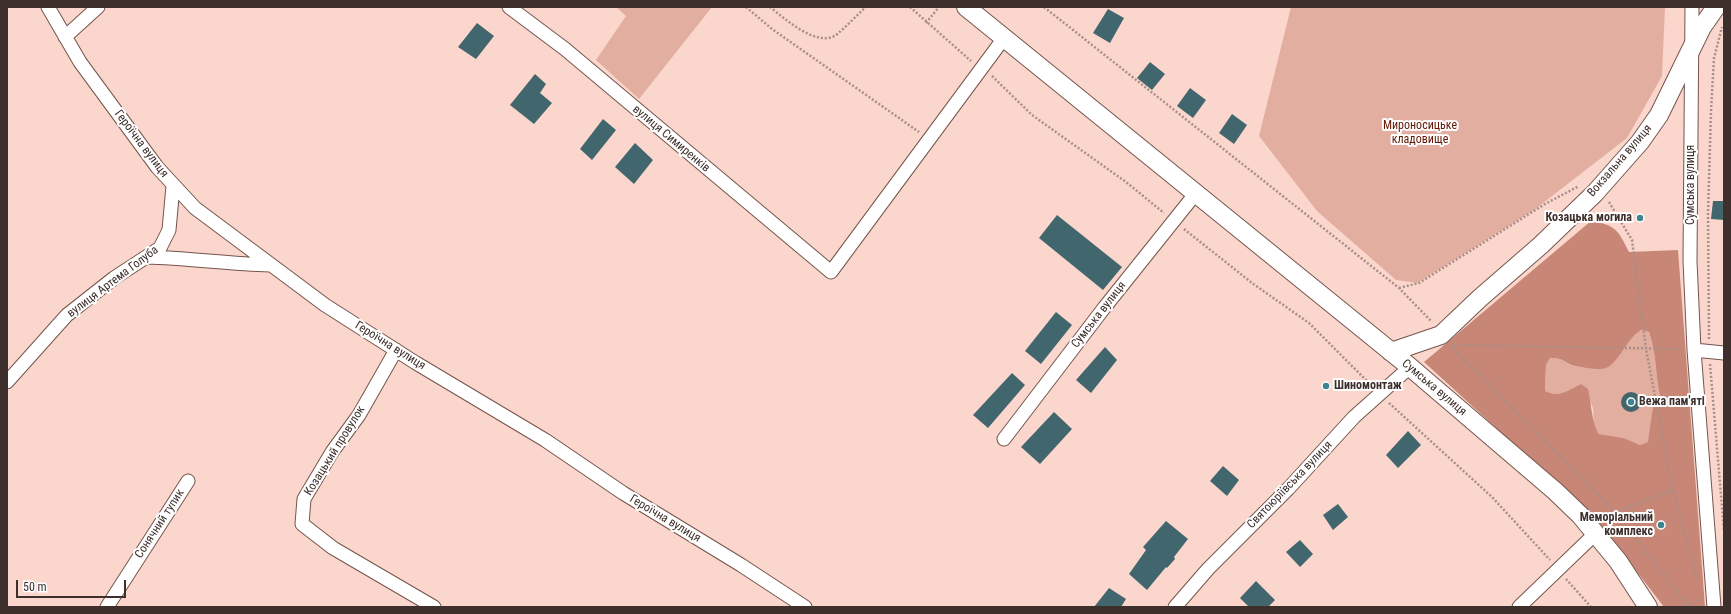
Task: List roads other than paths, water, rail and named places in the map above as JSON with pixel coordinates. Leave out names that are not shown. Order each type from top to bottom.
[{"type":"main road","name":"Сумська вулиця","points":[[966,7],[1410,367],[1555,492],[1580,515],[1596,533],[1618,561],[1648,607]]},
{"type":"main road","name":"Вокзальна вулиця","points":[[1391,352],[1441,335],[1480,298],[1541,245],[1599,188],[1640,142],[1659,115],[1692,51],[1702,27],[1716,7]]},
{"type":"street","name":"Героїчна вулиця","points":[[48,7],[80,62],[173,186],[195,208],[325,305],[396,350],[545,440],[623,493],[741,565],[805,607]]},
{"type":"street","points":[[65,37],[98,7]]},
{"type":"street","name":"вулиця Симиренків","points":[[509,7],[565,48],[831,272],[1004,38]]},
{"type":"street","name":"Сумська вулиця","points":[[1692,7],[1690,261],[1708,605]]},
{"type":"street","name":"вулиця Артема Голуба","points":[[7,382],[67,315],[114,278],[160,248],[170,230],[173,186]]},
{"type":"street","name":"Сумська вулиця","points":[[1004,439],[1104,308],[1196,193]]},
{"type":"street","points":[[147,257],[216,260],[238,264],[270,265]]},
{"type":"street","name":"Козацький провулок","points":[[396,350],[359,414],[332,452],[304,500],[302,524],[333,548],[434,607]]},
{"type":"street","points":[[1694,350],[1724,353]]},
{"type":"street","name":"Святоюріївська вулиця","points":[[1175,607],[1208,569],[1288,489],[1354,417],[1410,367]]},
{"type":"street","name":"Сонячний тупик","points":[[107,607],[188,481]]},
{"type":"street","points":[[1519,607],[1596,533]]},
{"type":"place","name":"Козацька могила","points":[[1640,218]]},
{"type":"place","name":"Шиномонтаж","points":[[1326,386]]},
{"type":"place","name":"Вежа пам'яті","points":[[1631,402]]},
{"type":"place","name":"Меморіальний комплекс","points":[[1661,525]]},
{"type":"park label","name":"Мироносицьке кладовище","points":[[1420,133]]}]
